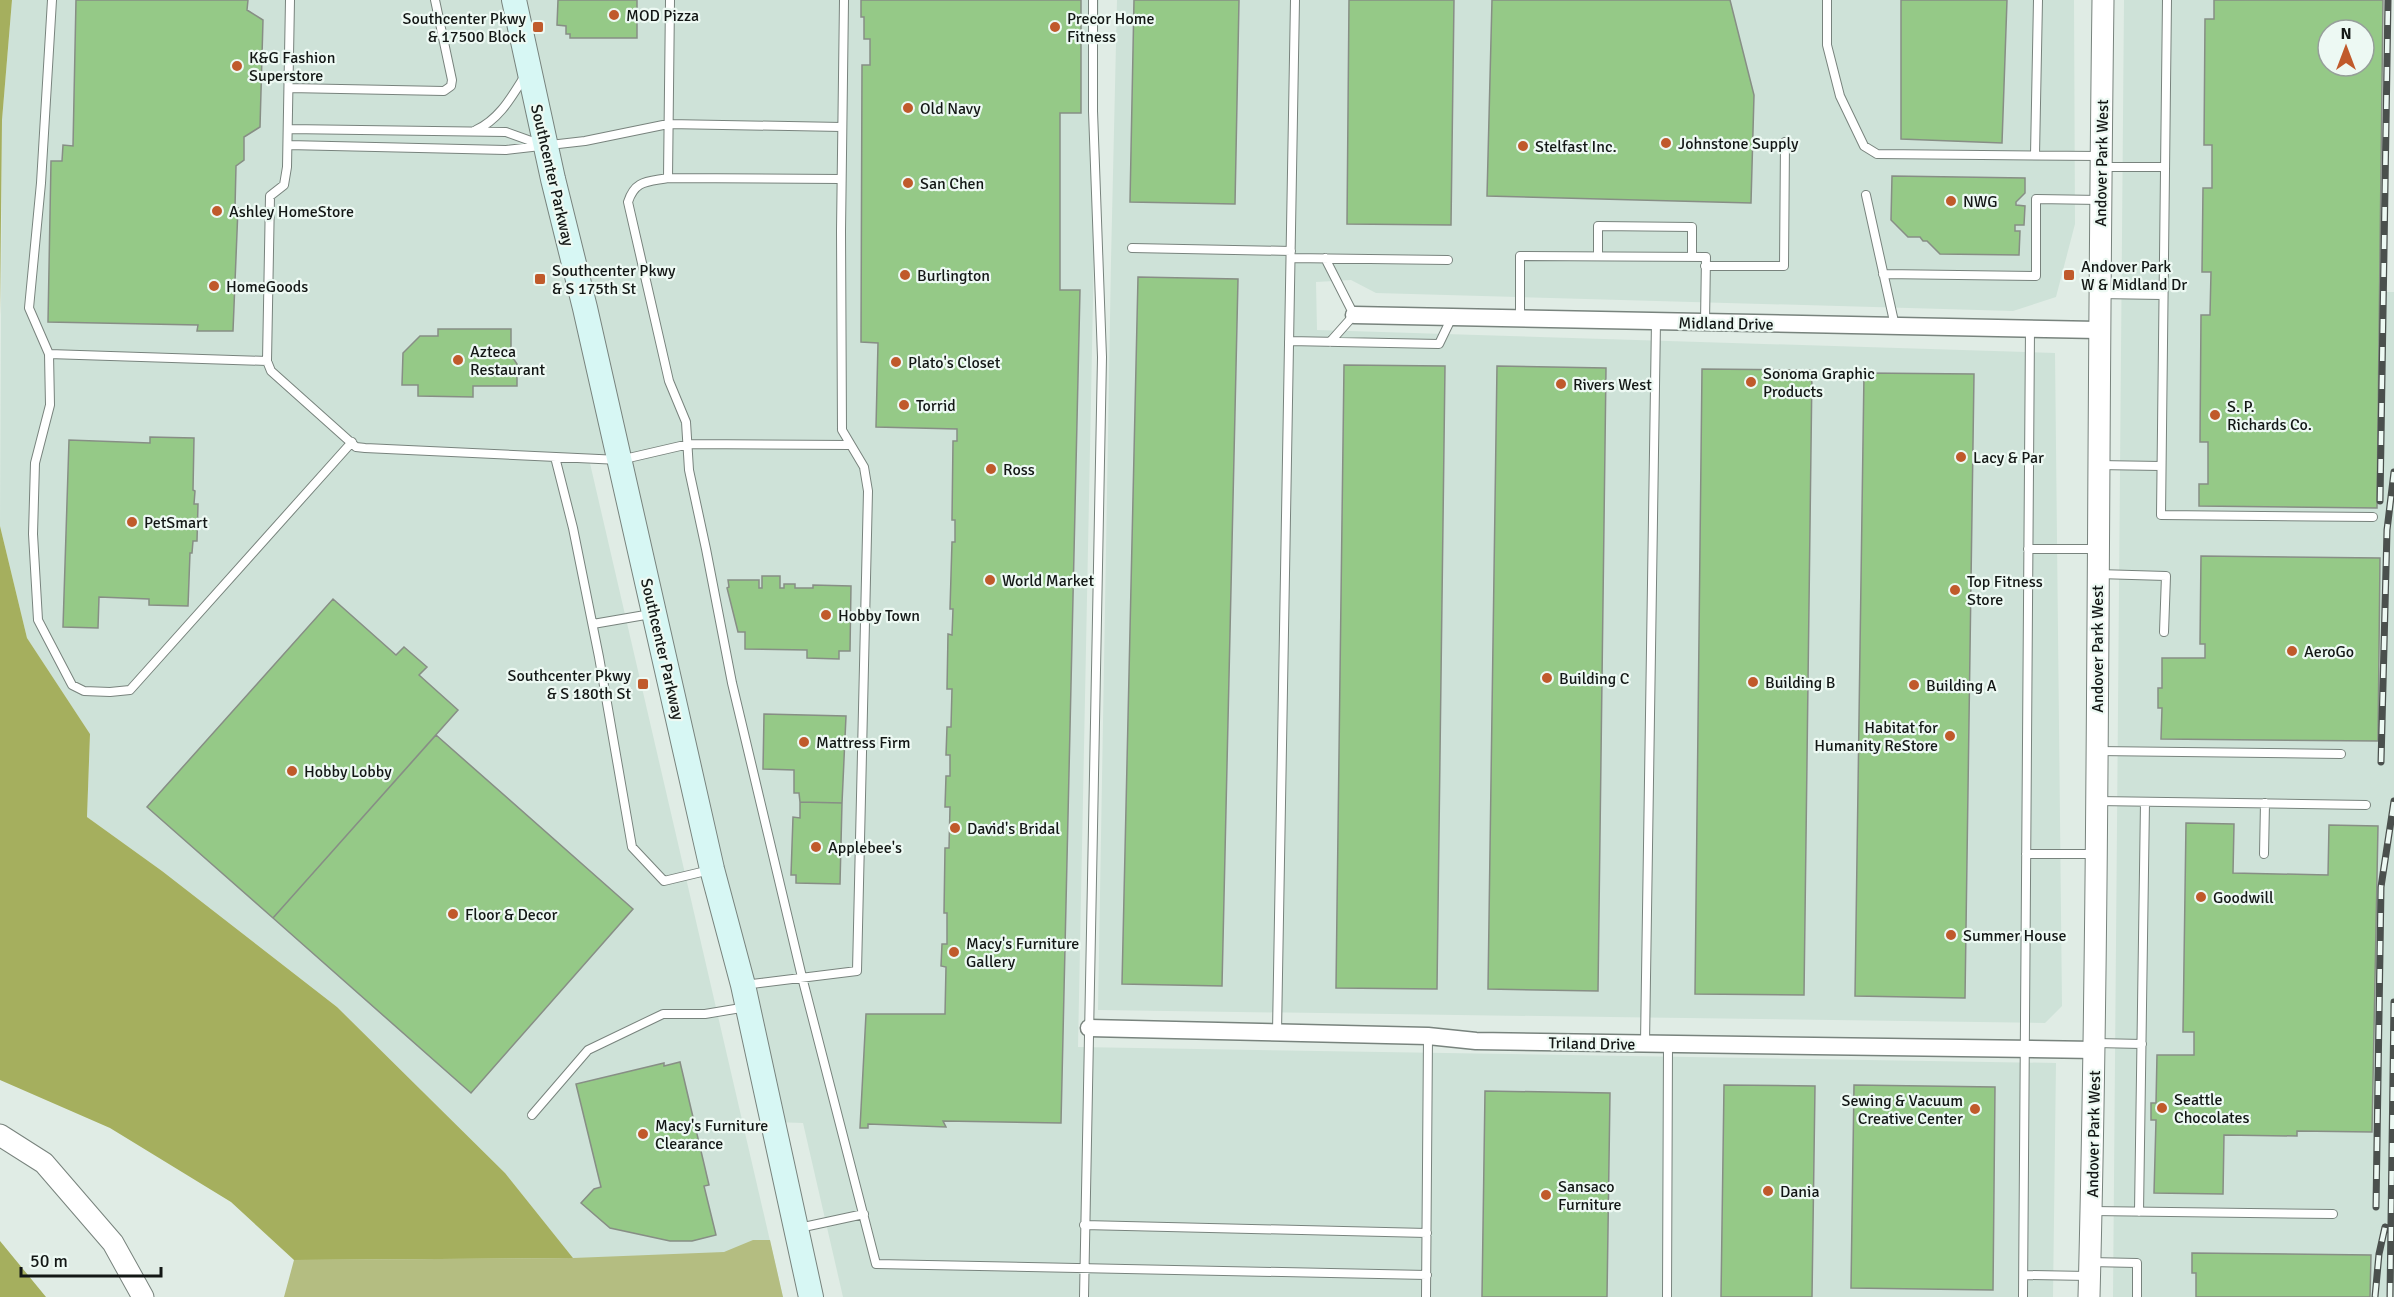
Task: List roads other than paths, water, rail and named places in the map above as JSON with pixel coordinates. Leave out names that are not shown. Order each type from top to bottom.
[{"type":"main road","name":"Southcenter Parkway","points":[[514,0],[712,869],[745,996],[811,1297]]},
{"type":"street","name":"Andover Park West","points":[[2089,1297],[2095,1047],[2098,330],[2103,0]]},
{"type":"street","name":"Midland Drive","points":[[1354,315],[2098,330]]},
{"type":"street","name":"Triland Drive","points":[[1089,1028],[1428,1036],[1476,1041],[2095,1047]]},
{"type":"street","points":[[0,1135],[44,1163],[113,1243],[143,1297]]},
{"type":"lane","points":[[52,0],[41,183],[29,308],[49,354],[50,405],[35,463],[33,534],[38,620],[72,686],[84,691],[130,690],[352,442]]},
{"type":"lane","points":[[290,0],[288,145],[284,185],[270,196],[267,362],[271,371],[356,447],[620,460],[688,444],[850,446]]},
{"type":"lane","points":[[288,88],[444,91],[451,86],[452,80],[435,0]]},
{"type":"lane","points":[[668,178],[670,0]]},
{"type":"lane","points":[[532,1115],[588,1050],[663,1014],[705,1014],[745,996],[802,977],[857,971],[868,490],[864,467],[842,430],[841,179],[844,0]]},
{"type":"lane","points":[[1084,1297],[1102,357],[1093,111],[1093,0]]},
{"type":"lane","points":[[1277,1032],[1295,0]]},
{"type":"lane","points":[[1827,0],[1827,45],[1840,96],[1863,146],[1877,154],[2035,155],[2165,167]]},
{"type":"lane","points":[[2035,155],[2038,0]]},
{"type":"lane","points":[[2167,0],[2161,515],[2373,518]]},
{"type":"lane","points":[[471,132],[485,126],[501,112],[529,68]]},
{"type":"lane","points":[[288,145],[506,150],[585,141],[668,124],[842,127]]},
{"type":"lane","points":[[288,129],[506,132],[546,146]]},
{"type":"lane","points":[[1705,266],[1784,266],[1785,141]]},
{"type":"lane","points":[[841,179],[668,178],[640,183],[632,189],[628,202],[669,381],[686,422],[688,470],[732,683],[802,977],[876,1264],[1427,1275]]},
{"type":"lane","points":[[1866,195],[1895,326]]},
{"type":"lane","points":[[1883,274],[2036,276],[2036,199],[2100,200]]},
{"type":"lane","points":[[1598,256],[1598,226],[1692,227],[1692,257]]},
{"type":"lane","points":[[1132,248],[1291,254],[1325,258],[1448,260]]},
{"type":"lane","points":[[1520,319],[1520,256],[1706,257],[1705,322]]},
{"type":"lane","points":[[1325,258],[1354,315],[1330,342]]},
{"type":"lane","points":[[2099,294],[2163,295]]},
{"type":"lane","points":[[1289,341],[1439,344],[1452,317]]},
{"type":"lane","points":[[1645,1043],[1656,321]]},
{"type":"lane","points":[[2024,1297],[2030,329]]},
{"type":"lane","points":[[49,354],[267,362]]},
{"type":"lane","points":[[555,457],[593,624],[632,847],[664,881],[712,869]]},
{"type":"lane","points":[[2098,465],[2161,466]]},
{"type":"lane","points":[[2028,549],[2097,549]]},
{"type":"lane","points":[[2097,574],[2166,576],[2164,632]]},
{"type":"lane","points":[[593,624],[655,614]]},
{"type":"lane","points":[[2096,751],[2341,754]]},
{"type":"lane","points":[[2096,801],[2366,805]]},
{"type":"lane","points":[[2139,1212],[2145,802]]},
{"type":"lane","points":[[2264,854],[2265,803]]},
{"type":"lane","points":[[2026,854],[2096,854]]},
{"type":"lane","points":[[1426,1297],[1428,1036]]},
{"type":"lane","points":[[1667,1297],[1668,1043]]},
{"type":"lane","points":[[2095,1047],[2142,1044]]},
{"type":"lane","points":[[2091,1211],[2333,1214]]},
{"type":"lane","points":[[796,1228],[864,1214]]},
{"type":"lane","points":[[1084,1225],[1427,1233]]},
{"type":"lane","points":[[2024,1275],[2137,1263],[2137,1297]]},
{"type":"railway","points":[[2380,501],[2388,0]]},
{"type":"railway","points":[[2381,762],[2387,530],[2394,472]]},
{"type":"railway","points":[[2376,1207],[2381,887],[2394,801]]},
{"type":"railway","points":[[2390,1297],[2394,1002]]},
{"type":"railway","points":[[2375,1297],[2379,1254],[2385,1227]]},
{"type":"place","name":"MOD Pizza","points":[[614,15]]},
{"type":"place","name":"Southcenter Pkwy & 17500 Block","points":[[538,27]]},
{"type":"place","name":"Precor Home Fitness","points":[[1055,27]]},
{"type":"place","name":"K&G Fashion Superstore","points":[[237,66]]},
{"type":"place","name":"Old Navy","points":[[908,108]]},
{"type":"place","name":"Johnstone Supply","points":[[1666,143]]},
{"type":"place","name":"Stelfast Inc.","points":[[1523,146]]},
{"type":"place","name":"San Chen","points":[[908,183]]},
{"type":"place","name":"NWG","points":[[1951,201]]},
{"type":"place","name":"Ashley HomeStore","points":[[217,211]]},
{"type":"place","name":"Burlington","points":[[905,275]]},
{"type":"place","name":"Andover Park W & Midland Dr","points":[[2069,275]]},
{"type":"place","name":"Southcenter Pkwy & S 175th St","points":[[540,279]]},
{"type":"place","name":"HomeGoods","points":[[214,286]]},
{"type":"place","name":"Azteca Restaurant","points":[[458,360]]},
{"type":"place","name":"Plato's Closet","points":[[896,362]]},
{"type":"place","name":"Sonoma Graphic Products","points":[[1751,382]]},
{"type":"place","name":"Rivers West","points":[[1561,384]]},
{"type":"place","name":"Torrid","points":[[904,405]]},
{"type":"place","name":"S. P. Richards Co.","points":[[2215,415]]},
{"type":"place","name":"Lacy & Par","points":[[1961,457]]},
{"type":"place","name":"Ross","points":[[991,469]]},
{"type":"place","name":"PetSmart","points":[[132,522]]},
{"type":"place","name":"World Market","points":[[990,580]]},
{"type":"place","name":"Top Fitness Store","points":[[1955,590]]},
{"type":"place","name":"Hobby Town","points":[[826,615]]},
{"type":"place","name":"AeroGo","points":[[2292,651]]},
{"type":"place","name":"Building C","points":[[1547,678]]},
{"type":"place","name":"Building B","points":[[1753,682]]},
{"type":"place","name":"Southcenter Pkwy & S 180th St","points":[[643,684]]},
{"type":"place","name":"Building A","points":[[1914,685]]},
{"type":"place","name":"Habitat for Humanity ReStore","points":[[1950,736]]},
{"type":"place","name":"Mattress Firm","points":[[804,742]]},
{"type":"place","name":"Hobby Lobby","points":[[292,771]]},
{"type":"place","name":"David's Bridal","points":[[955,828]]},
{"type":"place","name":"Applebee's","points":[[816,847]]},
{"type":"place","name":"Goodwill","points":[[2201,897]]},
{"type":"place","name":"Floor & Decor","points":[[453,914]]},
{"type":"place","name":"Summer House","points":[[1951,935]]},
{"type":"place","name":"Macy's Furniture Gallery","points":[[954,952]]},
{"type":"place","name":"Seattle Chocolates","points":[[2162,1108]]},
{"type":"place","name":"Sewing & Vacuum Creative Center","points":[[1975,1109]]},
{"type":"place","name":"Macy's Furniture Clearance","points":[[643,1134]]},
{"type":"place","name":"Dania","points":[[1768,1191]]},
{"type":"place","name":"Sansaco Furniture","points":[[1546,1195]]}]
